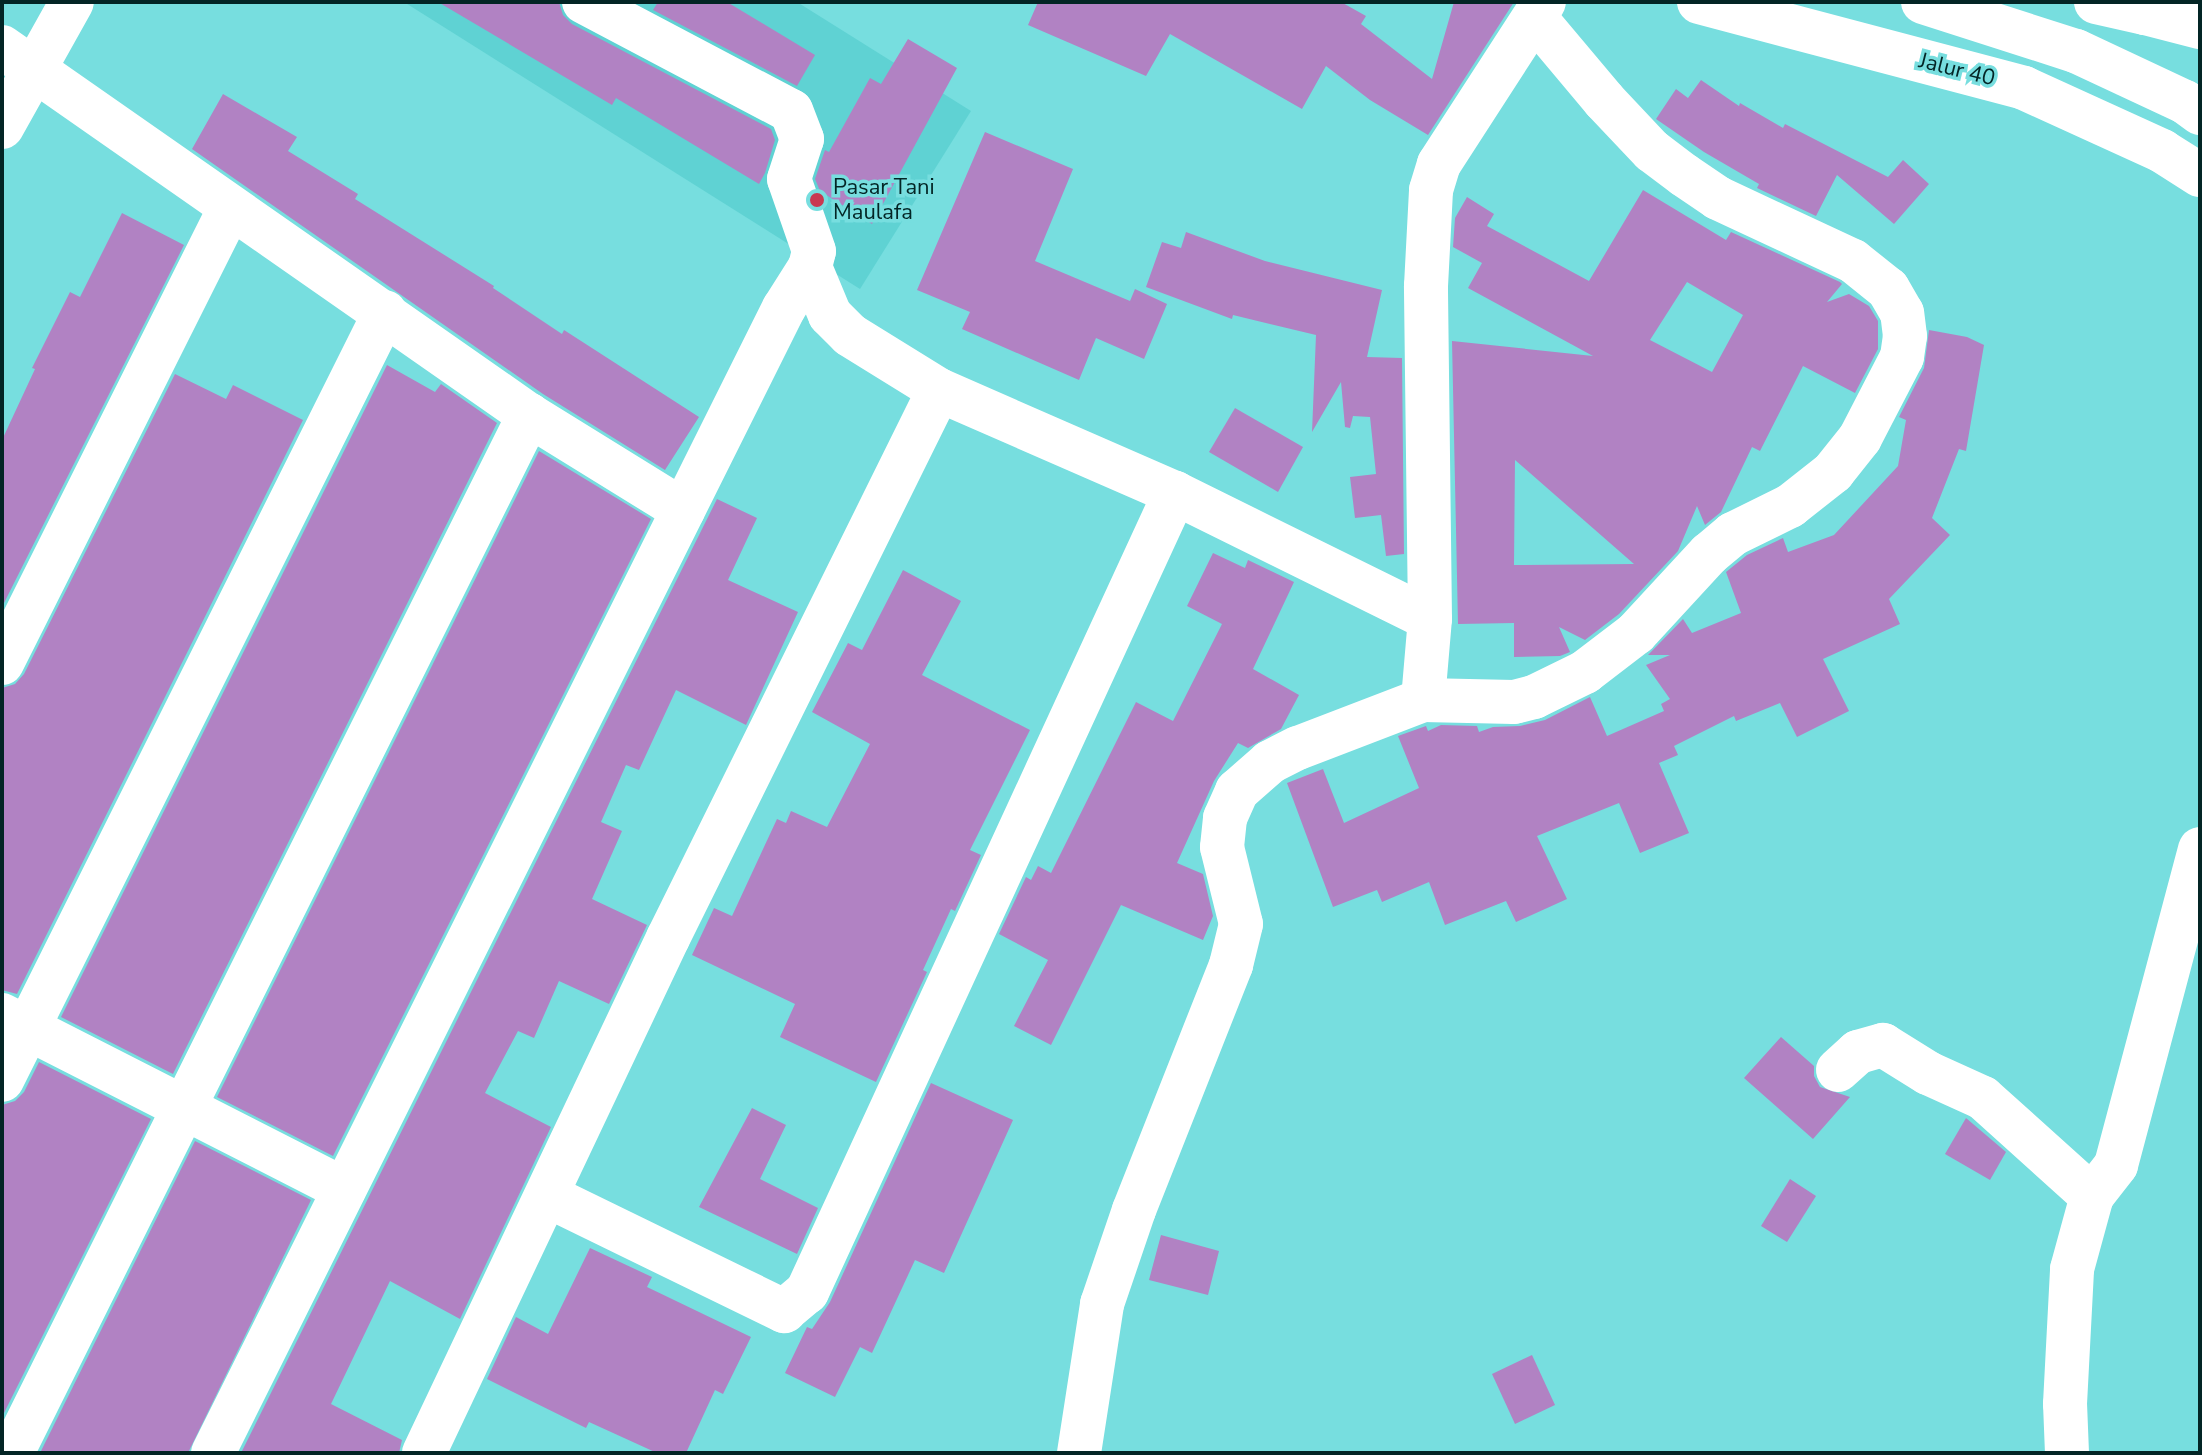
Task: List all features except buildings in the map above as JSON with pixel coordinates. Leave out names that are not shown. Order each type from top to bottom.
[{"type":"main road","points":[[2,127],[19,57],[72,2]]},
{"type":"main road","points":[[213,1453],[784,308],[810,267],[814,251],[789,179],[802,139],[791,111],[584,2]]},
{"type":"main road","name":"Jalur 40","points":[[1699,2],[1783,14],[2024,88],[2162,151],[2200,175]]},
{"type":"main road","points":[[1923,2],[2007,15],[2185,102],[2200,113]]},
{"type":"main road","points":[[2096,2],[2156,8],[2200,27]]},
{"type":"main road","points":[[1079,1453],[1102,1304],[1134,1210],[1231,965],[1241,924],[1222,847],[1225,818],[1237,791],[1270,762],[1298,748],[1423,700],[1514,702],[1534,697],[1585,672],[1636,633],[1709,554],[1733,534],[1790,506],[1833,472],[1860,438],[1902,357],[1902,313],[1888,289],[1853,261],[1718,198],[1652,151],[1614,110],[1540,11],[1439,164],[1431,190],[1426,273],[1430,619],[1423,700]]},
{"type":"main road","points":[[19,57],[529,415],[683,510]]},
{"type":"main road","points":[[2,663],[230,208]]},
{"type":"main road","points":[[810,267],[830,315],[850,335],[939,390],[1175,493],[1430,619]]},
{"type":"main road","points":[[2,1080],[15,1021],[385,312]]},
{"type":"main road","points":[[424,1453],[668,938],[939,390]]},
{"type":"main road","points":[[12,1453],[529,415]]},
{"type":"main road","points":[[548,1196],[784,1311],[807,1292],[1175,493]]},
{"type":"main road","points":[[2067,1453],[2065,1404],[2072,1269],[2092,1196],[2116,1165],[2200,849]]},
{"type":"main road","points":[[15,1021],[344,1189]]},
{"type":"main road","points":[[1838,1070],[1858,1052],[1883,1045],[1928,1073],[1983,1098],[2092,1196]]},
{"type":"shaded area","name":"Pasar Tani Maulafa","points":[[404,2],[797,2],[971,111],[860,289]]},
{"type":"place","name":"Pasar Tani Maulafa","points":[[817,200]]}]
